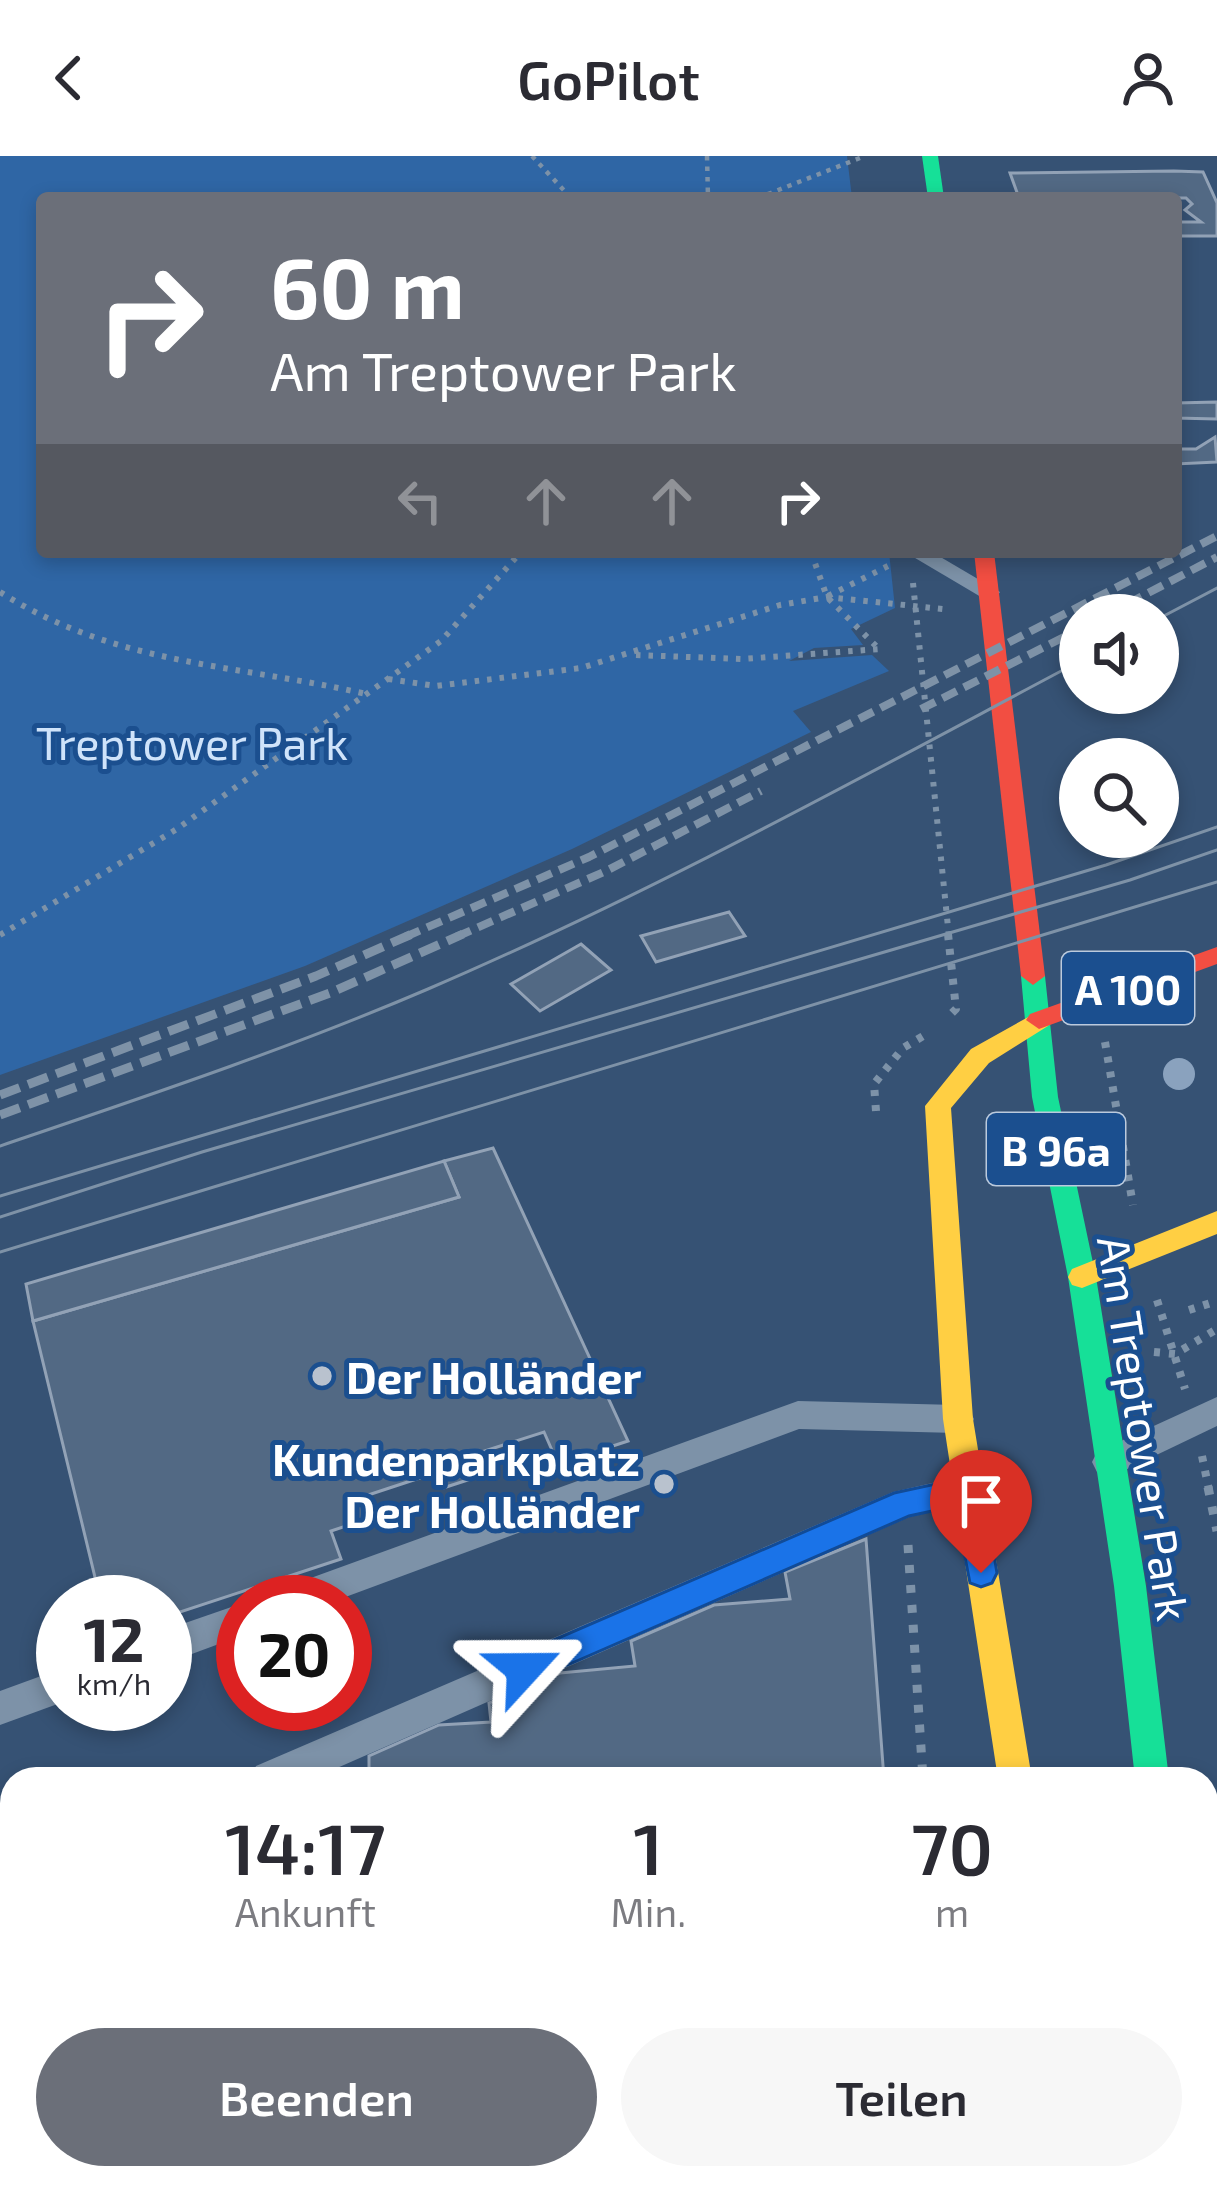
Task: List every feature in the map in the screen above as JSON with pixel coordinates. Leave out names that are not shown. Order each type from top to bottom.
[{"type":"main road","points":[[930,156],[935,192]]},
{"type":"main road","name":"Am Treptower Park","points":[[985,558],[1045,1096],[1082,1277],[1130,1586],[1151,1767]]},
{"type":"main road","name":"A 100","points":[[1039,1020],[1217,955]]},
{"type":"main road","points":[[1013,1767],[958,1419],[938,1106],[980,1056],[1039,1020]]},
{"type":"main road","points":[[1082,1277],[1217,1222]]},
{"type":"lane","points":[[913,560],[989,592]]},
{"type":"lane","points":[[362,1575],[798,1415],[958,1419]]},
{"type":"lane","points":[[1109,1462],[1206,1416]]},
{"type":"lane","points":[[297,1767],[905,1503],[968,1490]]},
{"type":"lane","points":[[0,1708],[36,1695]]},
{"type":"path","points":[[532,156],[565,192]]},
{"type":"path","points":[[707,156],[708,192]]},
{"type":"path","points":[[773,192],[865,156]]},
{"type":"path","points":[[0,935],[177,829],[388,680],[441,641],[516,558]]},
{"type":"path","points":[[627,655],[742,658],[880,649],[827,597],[814,558]]},
{"type":"path","points":[[388,680],[436,686],[581,668],[780,605],[827,597],[913,560],[956,1009]]},
{"type":"path","points":[[0,592],[67,630],[107,645],[256,669],[367,694]]},
{"type":"path","points":[[827,597],[916,608]]},
{"type":"path","points":[[1104,1035],[1134,1212]]},
{"type":"path","points":[[1189,1310],[1217,1301]]},
{"type":"path","points":[[1158,1303],[1175,1354],[1217,1329]]},
{"type":"path","points":[[1206,1416],[1217,1531]]},
{"type":"green space","name":"Treptower Park","points":[[0,156],[847,156],[851,192],[36,192],[36,558],[890,558],[895,608],[851,629],[863,645],[814,648],[789,661],[872,655],[889,671],[793,711],[811,732],[572,849],[305,966],[0,1075]]},
{"type":"building","points":[[1203,172],[1217,203],[1217,236],[1182,236],[1182,222],[1201,222],[1185,210],[1192,204],[1182,198],[1182,192],[1017,192],[1010,173]]},
{"type":"building","points":[[1217,402],[1217,419],[1182,418],[1182,403]]},
{"type":"building","points":[[1215,437],[1217,462],[1182,464],[1182,449],[1196,449]]},
{"type":"building","points":[[729,912],[745,936],[656,962],[641,936]]},
{"type":"building","points":[[581,944],[611,970],[540,1011],[511,984]]},
{"type":"building","name":"Der Holländer","points":[[493,1148],[628,1441],[558,1464],[544,1432],[469,1456],[477,1477],[443,1488],[438,1472],[359,1498],[367,1519],[331,1531],[341,1559],[292,1575],[216,1575],[216,1600],[192,1608],[192,1575],[94,1575],[33,1321],[459,1197],[444,1161]]},
{"type":"building","points":[[444,1161],[459,1197],[33,1321],[26,1284]]},
{"type":"building","points":[[866,1539],[883,1767],[369,1767],[369,1756],[439,1725],[491,1722],[489,1703],[560,1673],[635,1666],[631,1641],[714,1605],[790,1599],[785,1572]]},
{"type":"tram line","points":[[1179,608],[1217,588]]},
{"type":"tram line","points":[[0,1146],[322,1032],[512,952],[757,832],[1059,672]]},
{"type":"tram line","points":[[0,1196],[1106,865],[1217,827]]},
{"type":"tram line","points":[[0,1217],[202,1152],[1130,880],[1217,850]]},
{"type":"tram line","points":[[0,1252],[1217,882]]},
{"type":"railway","points":[[1182,554],[1217,536]]},
{"type":"railway","points":[[1146,594],[1217,557]]},
{"type":"railway","points":[[405,937],[589,857],[1174,558]]},
{"type":"railway","points":[[921,709],[1059,640]]},
{"type":"railway","points":[[456,937],[606,871],[761,791]]},
{"type":"railway","points":[[0,1095],[316,976],[412,934]]},
{"type":"railway","points":[[0,1115],[330,993],[463,934]]},
{"type":"traffic: fast","points":[[930,156],[935,192]]},
{"type":"traffic: fast","points":[[1033,976],[1045,1097],[1082,1277],[1130,1586],[1151,1767]]},
{"type":"traffic: slow","points":[[1013,1767],[958,1419],[938,1106],[980,1056],[1039,1020]]},
{"type":"traffic: slow","points":[[1082,1277],[1217,1222]]},
{"type":"traffic: jam","points":[[985,558],[1033,976]]},
{"type":"traffic: jam","points":[[1039,1020],[1217,955]]},
{"type":"place","name":"Der Holländer","points":[[322,1376]]},
{"type":"place","name":"Kundenparkplatz Der Holländer","points":[[664,1484]]},
{"type":"route","points":[[524,1669],[905,1503],[968,1490],[981,1573]]}]
